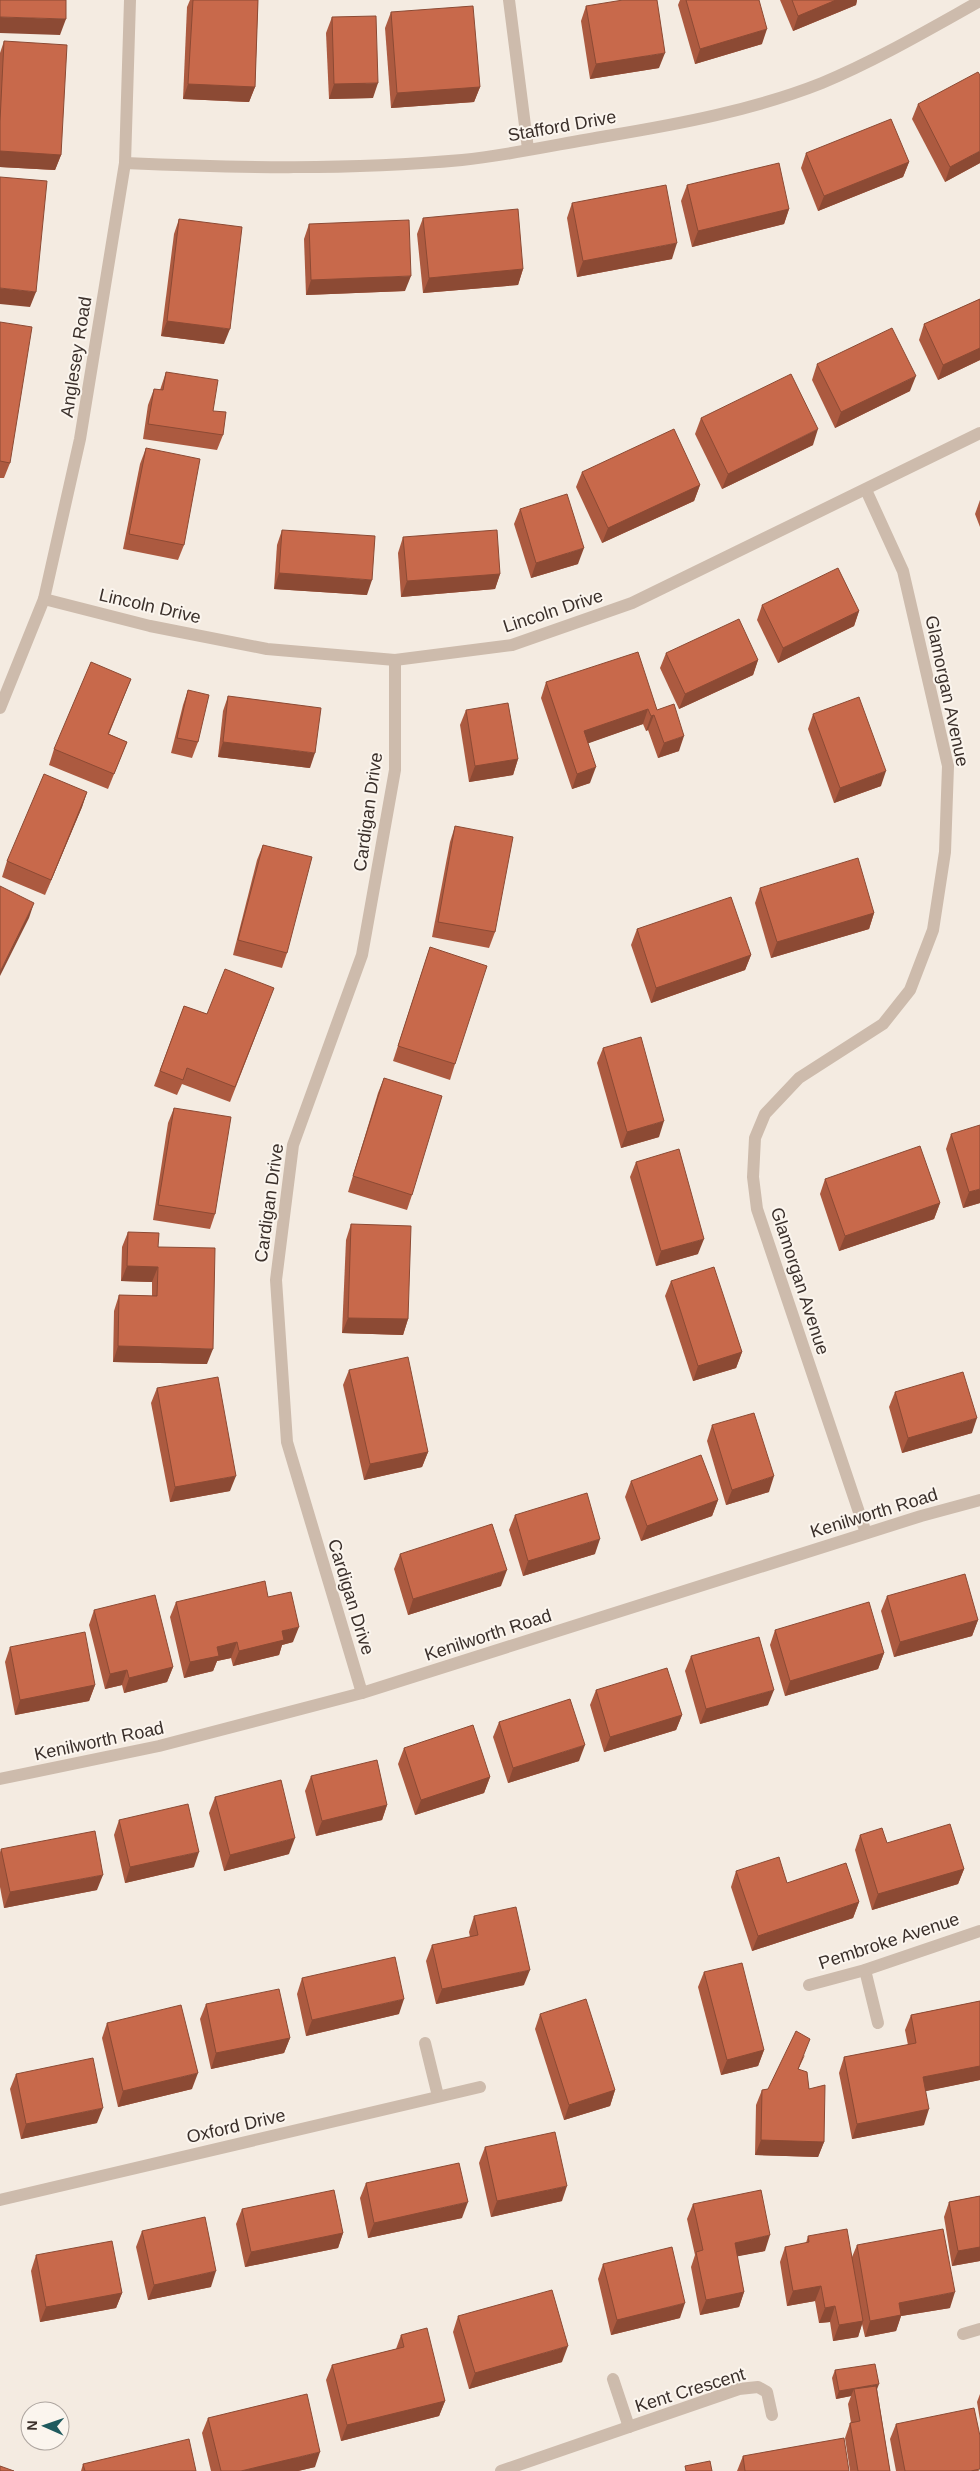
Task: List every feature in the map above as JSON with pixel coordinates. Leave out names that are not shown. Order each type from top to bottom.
[{"type":"street","name":"Anglesey Road","points":[[0,708],[44,599],[80,439],[125,163],[130,0]]},
{"type":"street","points":[[509,0],[528,149]]},
{"type":"street","name":"Stafford Drive","points":[[125,163],[272,168],[350,167],[464,160],[681,123],[751,105],[821,83],[900,46],[980,1]]},
{"type":"street","name":"Lincoln Drive","points":[[44,599],[150,626],[267,649],[395,660],[512,645],[632,603],[980,433]]},
{"type":"street","name":"Glamorgan Avenue","points":[[866,490],[903,571],[948,766],[945,852],[934,921],[910,990],[883,1024],[845,1046],[798,1078],[765,1114],[755,1138],[753,1177],[756,1209],[866,1533]]},
{"type":"street","name":"Cardigan Drive","points":[[362,1693],[287,1442],[276,1280],[293,1145],[362,955],[395,770],[395,660]]},
{"type":"street","name":"Kenilworth Road","points":[[0,1780],[159,1746],[362,1693],[866,1533],[980,1500]]},
{"type":"street","name":"Pembroke Avenue","points":[[809,1985],[865,1970],[980,1930]]},
{"type":"street","points":[[865,1970],[878,2023]]},
{"type":"street","points":[[425,2043],[438,2096]]},
{"type":"street","name":"Oxford Drive","points":[[0,2200],[480,2087]]},
{"type":"street","points":[[963,2334],[980,2329]]},
{"type":"street","name":"Kent Crescent","points":[[613,2379],[629,2427]]},
{"type":"street","name":"Kent Crescent","points":[[500,2471],[739,2389],[758,2387],[767,2392],[772,2415]]},
{"type":"building","points":[[0,0],[66,0],[66,19],[0,17]]},
{"type":"building","points":[[193,0],[258,0],[255,87],[188,84]]},
{"type":"building","points":[[623,0],[657,0],[665,53],[596,64],[586,6]]},
{"type":"building","points":[[686,0],[759,0],[767,29],[700,49]]},
{"type":"building","points":[[792,0],[836,0],[798,16]]},
{"type":"building","points":[[473,6],[480,87],[397,93],[391,12]]},
{"type":"building","points":[[376,16],[378,83],[334,84],[332,17]]},
{"type":"building","points":[[4,41],[67,45],[61,155],[0,151]]},
{"type":"building","points":[[978,72],[980,75],[980,151],[950,167],[918,104]]},
{"type":"building","points":[[891,119],[909,162],[824,196],[806,153]]},
{"type":"building","points":[[779,163],[789,209],[698,231],[687,185]]},
{"type":"building","points":[[0,177],[47,181],[36,292],[0,288]]},
{"type":"building","points":[[666,185],[677,243],[583,261],[572,203]]},
{"type":"building","points":[[518,209],[523,269],[429,278],[423,218]]},
{"type":"building","points":[[179,219],[242,227],[230,329],[167,321]]},
{"type":"building","points":[[409,220],[411,276],[311,280],[309,224]]},
{"type":"building","points":[[980,299],[980,348],[943,365],[924,324]]},
{"type":"building","points":[[0,322],[32,327],[10,463],[0,461]]},
{"type":"building","points":[[892,328],[916,376],[841,412],[817,364]]},
{"type":"building","points":[[166,372],[218,380],[213,411],[226,412],[223,435],[148,424],[154,389],[163,390]]},
{"type":"building","points":[[791,374],[818,429],[728,474],[701,418]]},
{"type":"building","points":[[674,429],[700,485],[608,528],[582,472]]},
{"type":"building","points":[[146,448],[200,459],[184,545],[129,534]]},
{"type":"building","points":[[567,494],[584,548],[536,563],[520,509]]},
{"type":"building","points":[[282,530],[375,536],[372,580],[279,573]]},
{"type":"building","points":[[497,530],[500,574],[407,581],[403,537]]},
{"type":"building","points":[[838,568],[859,611],[783,648],[762,605]]},
{"type":"building","points":[[739,619],[758,660],[685,694],[666,653]]},
{"type":"building","points":[[638,652],[657,710],[674,704],[684,736],[664,743],[654,715],[651,716],[648,709],[584,731],[596,767],[577,774],[546,682]]},
{"type":"building","points":[[91,662],[131,679],[108,734],[127,742],[114,774],[54,749]]},
{"type":"building","points":[[188,690],[209,695],[198,742],[177,738]]},
{"type":"building","points":[[228,696],[321,708],[315,753],[223,742]]},
{"type":"building","points":[[859,697],[886,771],[840,788],[813,714]]},
{"type":"building","points":[[508,703],[518,759],[475,766],[466,710]]},
{"type":"building","points":[[44,774],[87,792],[51,880],[7,861]]},
{"type":"building","points":[[455,826],[513,837],[495,932],[438,922]]},
{"type":"building","points":[[263,845],[312,857],[287,953],[238,940]]},
{"type":"building","points":[[858,858],[874,913],[777,942],[760,888]]},
{"type":"building","points":[[0,886],[34,903],[0,972]]},
{"type":"building","points":[[731,897],[751,955],[656,988],[637,929]]},
{"type":"building","points":[[430,947],[487,966],[455,1064],[398,1046]]},
{"type":"building","points":[[225,969],[274,988],[235,1087],[187,1068],[183,1080],[160,1071],[184,1006],[207,1014]]},
{"type":"building","points":[[641,1037],[664,1121],[627,1132],[603,1048]]},
{"type":"building","points":[[384,1078],[442,1096],[412,1195],[353,1176]]},
{"type":"building","points":[[174,1108],[231,1117],[215,1214],[158,1205]]},
{"type":"building","points":[[980,1125],[980,1189],[969,1192],[951,1134]]},
{"type":"building","points":[[920,1146],[940,1203],[845,1236],[825,1179]]},
{"type":"building","points":[[679,1149],[704,1239],[661,1251],[636,1162]]},
{"type":"building","points":[[351,1224],[411,1226],[408,1319],[348,1318]]},
{"type":"building","points":[[128,1232],[159,1233],[158,1247],[215,1248],[213,1349],[118,1346],[119,1295],[157,1296],[158,1267],[127,1266]]},
{"type":"building","points":[[714,1267],[742,1352],[698,1366],[671,1281]]},
{"type":"building","points":[[408,1357],[428,1452],[370,1464],[349,1370]]},
{"type":"building","points":[[963,1372],[977,1418],[908,1438],[895,1392]]},
{"type":"building","points":[[218,1377],[236,1476],[175,1487],[157,1388]]},
{"type":"building","points":[[754,1413],[774,1476],[732,1490],[712,1425]]},
{"type":"building","points":[[701,1455],[718,1500],[647,1526],[631,1481]]},
{"type":"building","points":[[587,1493],[600,1539],[528,1561],[515,1515]]},
{"type":"building","points":[[492,1524],[507,1570],[413,1599],[400,1554]]},
{"type":"building","points":[[965,1574],[978,1620],[900,1642],[887,1596]]},
{"type":"building","points":[[265,1581],[268,1597],[291,1592],[299,1627],[282,1631],[284,1640],[239,1651],[237,1642],[217,1647],[219,1656],[190,1662],[176,1602]]},
{"type":"building","points":[[155,1595],[173,1667],[129,1678],[127,1670],[110,1674],[94,1610]]},
{"type":"building","points":[[869,1602],[884,1653],[790,1681],[775,1630]]},
{"type":"building","points":[[85,1632],[95,1685],[20,1700],[10,1647]]},
{"type":"building","points":[[759,1637],[774,1690],[706,1709],[691,1656]]},
{"type":"building","points":[[667,1668],[682,1715],[610,1737],[596,1690]]},
{"type":"building","points":[[570,1699],[585,1745],[513,1768],[499,1722]]},
{"type":"building","points":[[473,1725],[490,1777],[421,1800],[404,1748]]},
{"type":"building","points":[[377,1760],[387,1805],[322,1821],[311,1776]]},
{"type":"building","points":[[281,1780],[295,1838],[230,1855],[215,1797]]},
{"type":"building","points":[[188,1804],[199,1852],[130,1867],[119,1820]]},
{"type":"building","points":[[950,1824],[964,1869],[878,1894],[860,1835],[882,1828],[887,1843]]},
{"type":"building","points":[[95,1831],[103,1875],[10,1892],[1,1849]]},
{"type":"building","points":[[779,1857],[787,1883],[846,1863],[859,1902],[758,1936],[736,1871]]},
{"type":"building","points":[[516,1907],[530,1970],[442,1989],[432,1945],[478,1935],[474,1916]]},
{"type":"building","points":[[395,1957],[404,1999],[312,2020],[302,1978]]},
{"type":"building","points":[[742,1963],[764,2050],[727,2060],[704,1972]]},
{"type":"building","points":[[279,1989],[290,2038],[216,2053],[206,2004]]},
{"type":"building","points":[[586,1999],[615,2090],[569,2105],[540,2014]]},
{"type":"building","points":[[980,2001],[980,2066],[923,2077],[929,2109],[857,2124],[844,2057],[916,2043],[911,2015]]},
{"type":"building","points":[[181,2005],[198,2073],[123,2091],[107,2023]]},
{"type":"building","points":[[796,2031],[810,2039],[798,2069],[807,2072],[809,2089],[825,2085],[824,2142],[761,2140],[762,2090],[768,2089]]},
{"type":"building","points":[[93,2058],[103,2108],[26,2124],[16,2074]]},
{"type":"building","points":[[555,2132],[567,2186],[497,2201],[485,2147]]},
{"type":"building","points":[[459,2163],[468,2202],[374,2223],[366,2183]]},
{"type":"building","points":[[334,2190],[343,2233],[251,2252],[242,2209]]},
{"type":"building","points":[[761,2190],[770,2235],[735,2243],[744,2292],[706,2300],[696,2252],[703,2250],[693,2204]]},
{"type":"building","points":[[980,2196],[980,2247],[958,2251],[949,2202]]},
{"type":"building","points":[[205,2217],[216,2271],[154,2285],[142,2231]]},
{"type":"building","points":[[847,2229],[863,2321],[839,2325],[835,2306],[825,2308],[821,2286],[793,2291],[785,2247],[809,2242],[808,2236]]},
{"type":"building","points":[[943,2229],[955,2292],[899,2303],[901,2315],[870,2321],[857,2245]]},
{"type":"building","points":[[112,2241],[122,2293],[46,2307],[36,2255]]},
{"type":"building","points":[[672,2247],[685,2303],[617,2320],[603,2264]]},
{"type":"building","points":[[552,2290],[568,2346],[475,2373],[458,2316]]},
{"type":"building","points":[[427,2328],[445,2401],[347,2425],[332,2365],[404,2347],[401,2335]]},
{"type":"building","points":[[875,2364],[879,2384],[839,2391],[835,2370]]},
{"type":"building","points":[[876,2386],[890,2471],[858,2471],[850,2423],[860,2421],[854,2389]]},
{"type":"building","points":[[307,2394],[320,2452],[241,2471],[221,2471],[208,2418]]},
{"type":"building","points":[[974,2408],[980,2436],[980,2469],[971,2471],[905,2471],[896,2424]]},
{"type":"building","points":[[844,2438],[849,2471],[745,2471],[743,2456]]},
{"type":"building","points":[[189,2439],[196,2471],[85,2471],[83,2464]]},
{"type":"building","points":[[710,2461],[712,2471],[686,2471],[685,2466]]},
{"type":"building","points":[[0,2466],[14,2471],[0,2471]]}]
